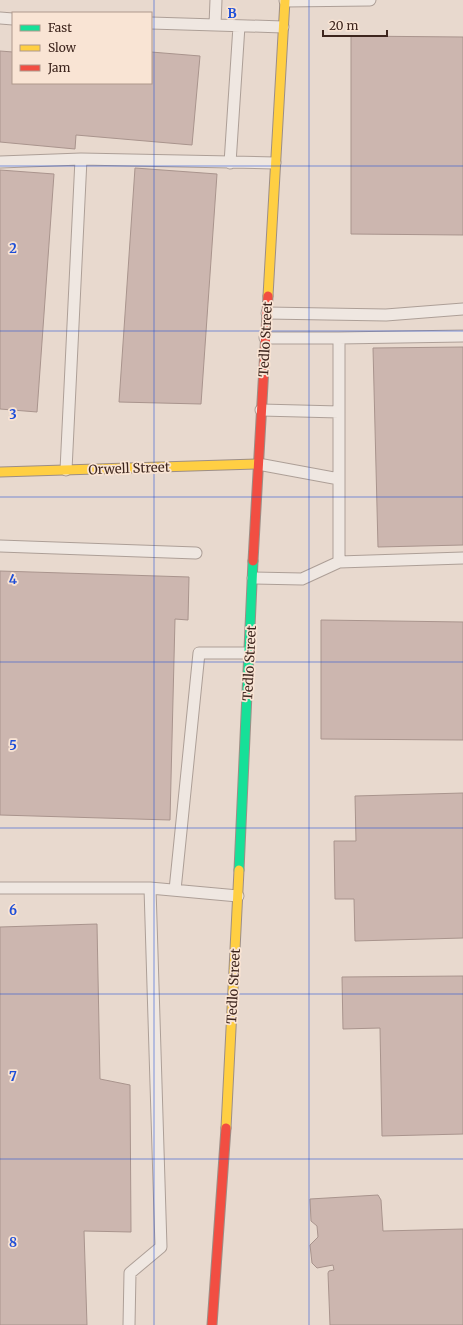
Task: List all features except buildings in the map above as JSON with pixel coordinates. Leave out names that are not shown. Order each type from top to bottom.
[{"type":"street","name":"Tedlo Street","points":[[212,1325],[227,1121],[258,464],[285,0]]},
{"type":"street","name":"Orwell Street","points":[[0,472],[258,464]]},
{"type":"lane","points":[[215,25],[216,0]]},
{"type":"lane","points":[[285,0],[370,0]]},
{"type":"lane","points":[[0,18],[12,19]]},
{"type":"lane","points":[[152,23],[283,27]]},
{"type":"lane","points":[[230,163],[239,26]]},
{"type":"lane","points":[[66,470],[81,159]]},
{"type":"lane","points":[[0,162],[81,159],[275,163]]},
{"type":"lane","points":[[267,313],[386,315],[463,309]]},
{"type":"lane","points":[[265,338],[463,336]]},
{"type":"lane","points":[[339,338],[339,562]]},
{"type":"lane","points":[[261,410],[339,412]]},
{"type":"lane","points":[[258,464],[339,478]]},
{"type":"lane","points":[[0,546],[196,553]]},
{"type":"lane","points":[[253,578],[302,579],[339,562],[463,558]]},
{"type":"lane","points":[[175,890],[199,653],[249,653]]},
{"type":"lane","points":[[0,888],[150,888],[238,896]]},
{"type":"lane","points":[[129,1325],[130,1273],[161,1247],[150,888]]},
{"type":"traffic: fast","points":[[239,870],[253,561]]},
{"type":"traffic: slow","points":[[268,296],[285,0]]},
{"type":"traffic: slow","points":[[0,472],[258,464]]},
{"type":"traffic: slow","points":[[226,1128],[239,870]]},
{"type":"traffic: jam","points":[[253,561],[268,296]]},
{"type":"traffic: jam","points":[[212,1325],[226,1128]]}]
